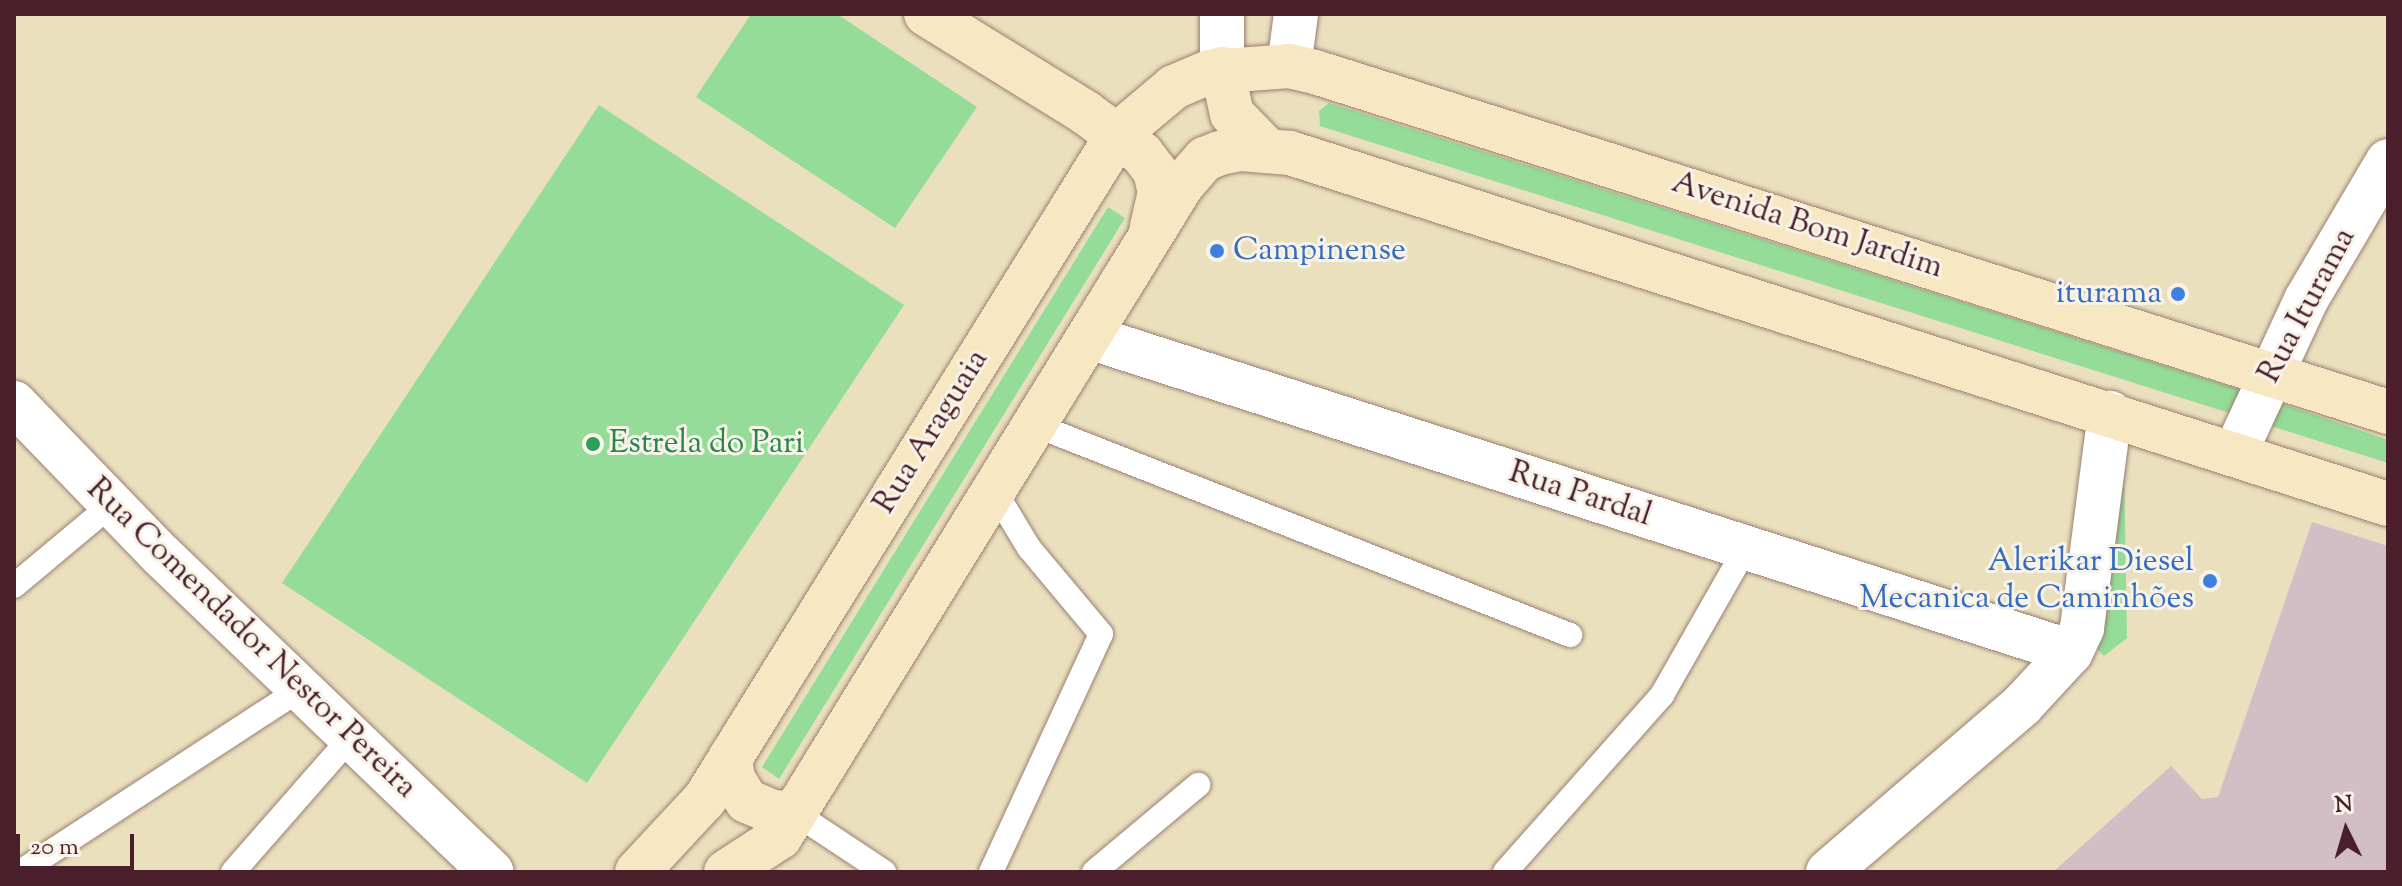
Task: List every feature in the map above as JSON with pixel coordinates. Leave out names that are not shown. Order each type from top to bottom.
[{"type":"main road","points":[[926,14],[1118,134],[1155,171],[1160,192],[1151,235]]},
{"type":"main road","name":"Avenida Bom Jardim","points":[[1222,69],[1289,66],[2388,412]]},
{"type":"main road","points":[[1222,69],[1232,114],[1266,149]]},
{"type":"main road","name":"Rua Araguaia","points":[[637,872],[705,799],[1118,134],[1174,87],[1222,69]]},
{"type":"main road","points":[[726,872],[780,837],[1191,171],[1205,159],[1241,149],[1266,149],[2110,413],[2388,504]]},
{"type":"main road","points":[[730,758],[733,779],[747,801],[773,812],[795,813]]},
{"type":"street","points":[[1222,14],[1222,69]]},
{"type":"street","points":[[1289,66],[1296,14]]},
{"type":"street","name":"Rua Iturama","points":[[2235,453],[2306,300],[2388,161]]},
{"type":"street","name":"Rua Pardal","points":[[1089,337],[2071,652]]},
{"type":"street","name":"Rua Comendador Nestor Pereira","points":[[14,403],[299,690],[491,872]]},
{"type":"street","points":[[1828,872],[2022,705],[2071,652],[2082,628],[2110,413]]},
{"type":"lane","points":[[1035,425],[1570,635]]},
{"type":"lane","points":[[991,872],[1101,634],[1029,548],[994,490]]},
{"type":"lane","points":[[14,586],[112,504]]},
{"type":"lane","points":[[1505,872],[1662,695],[1746,548]]},
{"type":"lane","points":[[20,872],[299,690]]},
{"type":"lane","points":[[233,872],[351,737]]},
{"type":"lane","points":[[1094,872],[1198,785]]},
{"type":"lane","points":[[795,813],[884,872]]},
{"type":"shaded area","points":[[2312,522],[2388,546],[2388,872],[2053,872],[2171,766],[2202,799],[2218,797]]},
{"type":"green space","points":[[751,14],[837,14],[977,107],[895,228],[696,97]]},
{"type":"green space","points":[[1329,103],[2260,396],[2388,440],[2388,463],[1320,126],[1319,111]]},
{"type":"green space","name":"Estrela do Pari","points":[[599,105],[904,305],[587,783],[282,583]]},
{"type":"green space","points":[[1108,207],[1125,218],[779,779],[762,767]]},
{"type":"green space","points":[[2124,464],[2127,638],[2104,656],[2093,645]]},
{"type":"place","name":"Campinense","points":[[1217,251]]},
{"type":"place","name":"iturama","points":[[2178,294]]},
{"type":"place","name":"Estrela do Pari","points":[[593,444]]},
{"type":"place","name":"Alerikar Diesel Mecanica de Caminhões","points":[[2210,581]]}]
